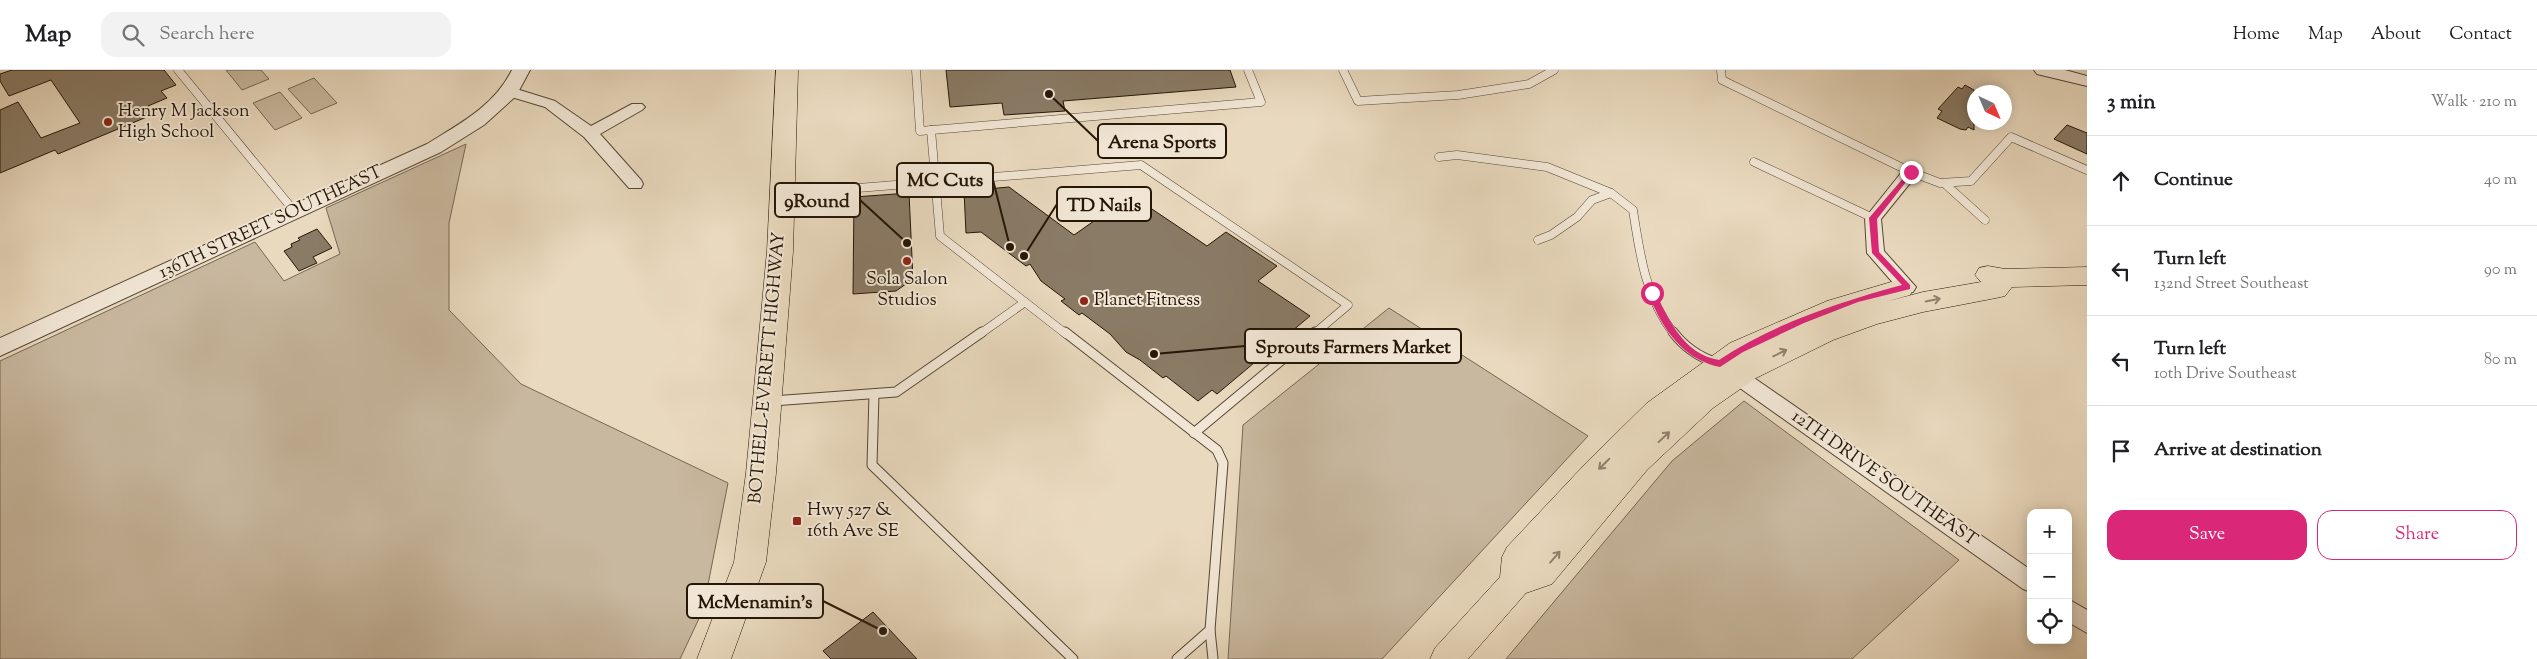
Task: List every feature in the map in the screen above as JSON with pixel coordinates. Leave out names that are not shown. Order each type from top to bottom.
[{"type":"main road","name":"BOTHELL-EVERETT HIGHWAY","points":[[714,659],[750,562],[768,401],[780,251],[787,70]]},
{"type":"main road","points":[[1447,659],[1515,583],[1541,574],[1637,462],[1703,400],[1729,370],[1740,350],[1802,321],[1856,300],[1908,287],[1980,274],[2005,278],[2087,276]]},
{"type":"main road","points":[[1729,370],[1871,316],[1923,302],[1996,289],[2005,278]]},
{"type":"street","name":"136TH STREET SOUTHEAST","points":[[0,348],[434,148],[477,121],[510,92],[521,70]]},
{"type":"street","points":[[2043,70],[2087,81]]},
{"type":"street","points":[[510,92],[550,104],[590,133],[635,184]]},
{"type":"street","points":[[590,133],[637,107]]},
{"type":"street","points":[[1908,287],[1876,253],[1873,218],[1911,172]]},
{"type":"street","name":"12TH DRIVE SOUTHEAST","points":[[1729,370],[2027,579]]},
{"type":"street","points":[[2072,612],[2087,622]]},
{"type":"lane","points":[[178,70],[295,212]]},
{"type":"lane","points":[[916,70],[920,131],[1261,102],[1248,70]]},
{"type":"lane","points":[[1343,70],[1358,101],[1458,95],[1529,84],[1554,70]]},
{"type":"lane","points":[[1721,70],[1722,80],[1911,172],[1944,183],[1971,181],[2011,137],[2087,170]]},
{"type":"lane","points":[[932,130],[940,236],[1217,450],[1223,463],[1210,630],[1213,659]]},
{"type":"lane","points":[[1439,157],[1456,155],[1547,167],[1611,193],[1633,210],[1641,266],[1664,320],[1683,345],[1706,361],[1729,370]]},
{"type":"lane","points":[[1754,162],[1873,218]]},
{"type":"lane","points":[[781,194],[1141,165],[1348,305],[1194,433]]},
{"type":"lane","points":[[1944,183],[1985,220]]},
{"type":"lane","points":[[1538,240],[1551,235],[1578,217],[1592,200],[1611,193]]},
{"type":"lane","points":[[768,401],[896,392],[1026,302]]},
{"type":"lane","points":[[874,394],[872,465],[1071,658]]},
{"type":"lane","points":[[1177,659],[1210,630]]},
{"type":"shaded area","points":[[226,70],[261,70],[269,79],[242,90]]},
{"type":"shaded area","points":[[314,78],[337,103],[311,114],[288,89]]},
{"type":"shaded area","points":[[280,92],[302,118],[275,130],[253,103]]},
{"type":"shaded area","points":[[466,144],[449,223],[449,310],[521,384],[728,483],[703,610],[680,659],[0,659],[0,361],[255,242],[284,281],[340,254],[326,208]]},
{"type":"shaded area","points":[[1389,308],[1588,436],[1382,659],[1228,659],[1243,425]]},
{"type":"shaded area","points":[[1744,401],[1959,560],[1852,659],[1506,659],[1672,461]]},
{"type":"building","points":[[12,70],[164,70],[176,85],[161,91],[167,98],[148,106],[154,114],[58,154],[55,150],[0,173],[0,110],[18,102],[41,138],[80,123],[51,80],[9,96],[0,81],[0,74]]},
{"type":"building","points":[[946,70],[1230,70],[1236,87],[1063,101],[1065,111],[1004,115],[1002,103],[950,107]]},
{"type":"building","points":[[1965,85],[1967,86],[1966,130],[1937,118],[1942,111],[1938,109],[1958,87],[1962,89]]},
{"type":"building","points":[[2067,125],[2087,133],[2087,154],[2054,139]]},
{"type":"building","points":[[1009,187],[1074,235],[1131,195],[1207,246],[1226,232],[1277,266],[1258,281],[1310,316],[1217,394],[1212,390],[1198,401],[1166,376],[1163,378],[1140,360],[1126,352],[1110,334],[1082,313],[1079,315],[1061,301],[1065,299],[1041,281],[1030,264],[1026,266],[981,232],[966,233],[964,191]]},
{"type":"building","points":[[909,193],[913,279],[896,291],[853,294],[854,197]]},
{"type":"building","points":[[317,229],[332,248],[313,257],[317,263],[299,271],[284,251],[292,247],[291,244],[300,240],[298,238]]},
{"type":"building","points":[[873,612],[917,659],[831,659],[823,651]]},
{"type":"place","name":"Arena Sports","points":[[1049,94]]},
{"type":"place","name":"Henry M Jackson High School","points":[[108,122]]},
{"type":"place","name":"9Round","points":[[907,243]]},
{"type":"place","name":"MC Cuts","points":[[1010,247]]},
{"type":"place","name":"TD Nails","points":[[1024,256]]},
{"type":"place","name":"Sola Salon Studios","points":[[907,261]]},
{"type":"place","name":"Planet Fitness","points":[[1084,301]]},
{"type":"place","name":"Sprouts Farmers Market","points":[[1154,354]]},
{"type":"place","name":"Hwy 527 & 16th Ave SE","points":[[797,521]]},
{"type":"place","name":"McMenamin's","points":[[883,631]]},
{"type":"route","points":[[1652,293],[1664,320],[1683,345],[1706,361],[1720,364],[1740,350],[1802,321],[1856,300],[1908,287],[1876,253],[1873,218],[1911,172]]}]
